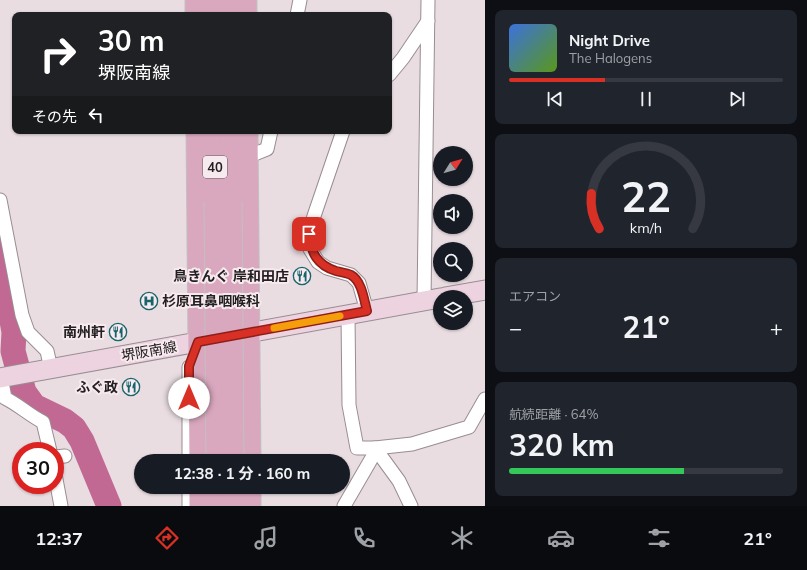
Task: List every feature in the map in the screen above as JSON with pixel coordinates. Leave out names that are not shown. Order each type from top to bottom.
[{"type":"main road","points":[[196,0],[196,12]]},
{"type":"main road","points":[[213,0],[213,12]]},
{"type":"main road","points":[[229,0],[229,12]]},
{"type":"main road","points":[[246,0],[246,12]]},
{"type":"main road","points":[[197,134],[200,454]]},
{"type":"main road","name":"40","points":[[214,134],[223,202],[233,454]]},
{"type":"main road","name":"40","points":[[217,454],[223,202],[230,134]]},
{"type":"main road","points":[[247,134],[250,454]]},
{"type":"main road","points":[[473,292],[485,290]]},
{"type":"main road","name":"堺阪南線","points":[[2,377],[432,299]]},
{"type":"main road","points":[[200,494],[200,506]]},
{"type":"main road","points":[[218,494],[218,506]]},
{"type":"main road","points":[[233,494],[234,506]]},
{"type":"main road","points":[[250,494],[250,506]]},
{"type":"street","points":[[298,12],[300,0]]},
{"type":"street","points":[[428,0],[432,299]]},
{"type":"street","points":[[392,71],[428,21]]},
{"type":"street","points":[[247,157],[267,149],[270,134]]},
{"type":"street","points":[[342,134],[314,216],[309,234],[310,249],[318,262],[327,268],[351,275],[355,279],[359,284],[367,311]]},
{"type":"street","points":[[0,200],[22,315],[28,332],[47,351],[47,370]]},
{"type":"street","points":[[348,315],[349,405],[357,448],[375,448],[412,444],[469,427],[485,399]]},
{"type":"street","points":[[249,333],[258,354],[258,454]]},
{"type":"street","points":[[189,454],[189,366],[198,342]]},
{"type":"street","points":[[2,377],[5,398],[18,404],[31,416],[43,422],[48,442]]},
{"type":"street","points":[[344,506],[373,456],[375,448]]},
{"type":"street","points":[[375,448],[399,481],[411,506]]},
{"type":"street","points":[[59,494],[61,506]]},
{"type":"street","points":[[189,494],[189,506]]},
{"type":"street","points":[[258,494],[258,506]]},
{"type":"waterway","points":[[0,253],[14,332],[13,351],[24,392],[34,406],[65,421],[74,428],[82,441],[109,506]]},
{"type":"slow traffic","points":[[274,328],[340,316]]},
{"type":"place","name":"鳥きんぐ 岸和田店","points":[[302,276]]},
{"type":"place","name":"杉原耳鼻咽喉科","points":[[149,301]]},
{"type":"place","name":"南州軒","points":[[118,332]]},
{"type":"place","name":"ふぐ政","points":[[131,387]]},
{"type":"route","points":[[189,398],[189,366],[198,342],[367,311],[359,284],[351,275],[327,268],[318,262],[310,249],[309,234]]}]
